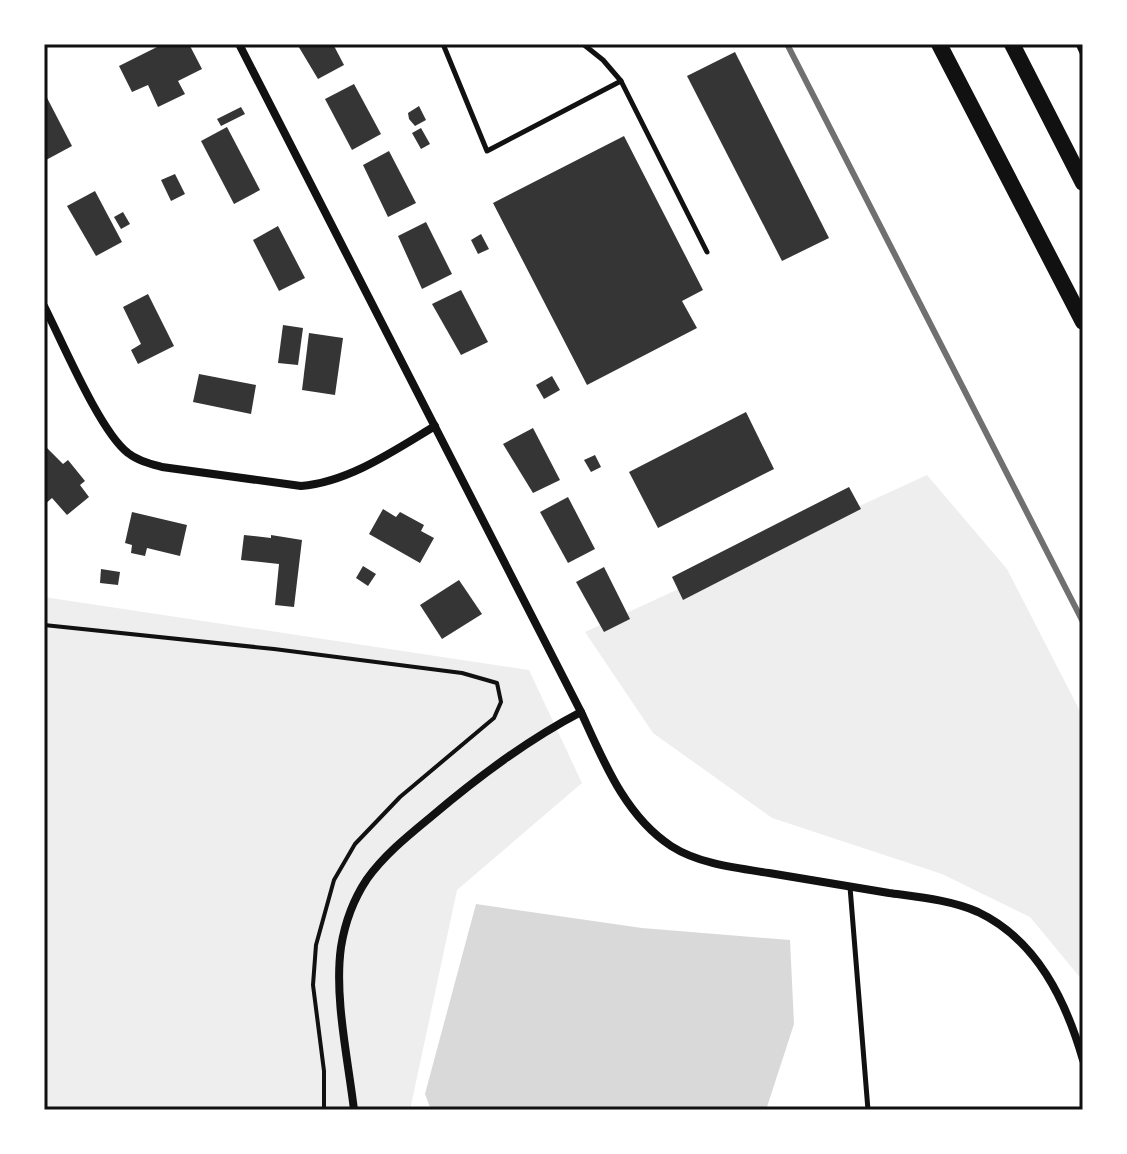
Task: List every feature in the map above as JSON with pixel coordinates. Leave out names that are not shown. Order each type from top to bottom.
[{"type":"main road","points":[[939,44],[1083,322]]},
{"type":"main road","points":[[1012,44],[1083,183]]},
{"type":"street","points":[[239,44],[581,712],[606,767],[650,830],[687,856],[728,866],[935,900],[976,912],[999,924],[1041,966],[1059,994],[1074,1028],[1083,1060]]},
{"type":"street","points":[[44,306],[104,424],[129,454],[143,462],[301,486],[322,484],[355,470],[435,426]]},
{"type":"street","points":[[354,1110],[340,990],[341,949],[347,919],[357,896],[397,845],[446,804],[519,748],[581,712]]},
{"type":"lane","points":[[443,44],[487,151],[621,81]]},
{"type":"lane","points":[[583,44],[603,60],[621,81],[707,252]]},
{"type":"lane","points":[[1078,44],[1083,55]]},
{"type":"lane","points":[[850,886],[868,1110]]},
{"type":"path","points":[[44,625],[431,669],[462,673],[497,683],[501,702],[494,718],[400,797],[355,844],[334,880],[316,945],[313,985],[324,1071],[324,1110]]},
{"type":"shaded area","points":[[927,475],[1007,569],[1083,717],[1083,981],[1030,917],[942,874],[772,818],[653,733],[585,632]]},
{"type":"shaded area","points":[[44,597],[529,670],[582,783],[457,890],[410,1110],[44,1110]]},
{"type":"shaded area","points":[[476,904],[642,928],[790,940],[794,1024],[766,1110],[431,1110],[425,1094]]},
{"type":"building","points":[[163,44],[189,44],[202,69],[178,81],[185,94],[158,107],[148,85],[132,92],[119,66]]},
{"type":"building","points":[[297,44],[333,44],[344,65],[318,79]]},
{"type":"building","points":[[735,52],[829,238],[782,261],[687,76]]},
{"type":"building","points":[[354,84],[381,134],[352,150],[325,99]]},
{"type":"building","points":[[44,92],[72,146],[46,160],[44,157]]},
{"type":"building","points":[[419,106],[426,120],[415,126],[408,113]]},
{"type":"building","points":[[241,107],[245,114],[221,126],[217,119]]},
{"type":"building","points":[[227,127],[260,190],[234,204],[201,141]]},
{"type":"building","points":[[421,128],[430,144],[421,149],[412,133]]},
{"type":"building","points":[[624,136],[703,290],[682,301],[697,328],[587,385],[493,203]]},
{"type":"building","points":[[389,151],[416,203],[388,217],[363,165]]},
{"type":"building","points":[[175,174],[185,194],[171,201],[161,180]]},
{"type":"building","points":[[95,191],[122,242],[96,256],[67,206]]},
{"type":"building","points":[[123,212],[130,224],[121,229],[114,217]]},
{"type":"building","points":[[426,222],[452,274],[422,289],[398,236]]},
{"type":"building","points":[[278,226],[305,278],[279,291],[253,240]]},
{"type":"building","points":[[481,234],[489,249],[478,254],[471,240]]},
{"type":"building","points":[[461,290],[488,342],[461,355],[432,304]]},
{"type":"building","points":[[148,294],[174,346],[138,364],[131,350],[141,344],[123,307]]},
{"type":"building","points":[[283,325],[303,328],[298,365],[278,363]]},
{"type":"building","points":[[309,333],[343,338],[335,395],[302,390]]},
{"type":"building","points":[[199,374],[256,385],[251,414],[193,402]]},
{"type":"building","points":[[552,376],[560,390],[544,399],[536,385]]},
{"type":"building","points":[[746,412],[774,469],[658,528],[629,472]]},
{"type":"building","points":[[533,428],[560,480],[533,493],[503,444]]},
{"type":"building","points":[[44,445],[63,464],[68,460],[85,481],[80,485],[89,497],[67,515],[52,498],[44,505]]},
{"type":"building","points":[[595,455],[601,467],[591,472],[584,460]]},
{"type":"building","points":[[849,487],[861,509],[683,600],[672,577]]},
{"type":"building","points":[[568,497],[595,549],[568,563],[540,512]]},
{"type":"building","points":[[383,509],[396,517],[400,512],[424,525],[421,531],[434,538],[420,563],[369,534]]},
{"type":"building","points":[[132,512],[187,525],[180,556],[147,548],[145,556],[131,553],[132,545],[125,543]]},
{"type":"building","points":[[244,535],[302,540],[294,607],[275,605],[279,564],[241,560]]},
{"type":"building","points":[[363,566],[376,574],[368,586],[356,578]]},
{"type":"building","points":[[604,567],[630,619],[604,632],[576,582]]},
{"type":"building","points":[[101,569],[120,572],[118,585],[100,583]]},
{"type":"building","points":[[459,580],[482,614],[442,639],[420,605]]},
{"type":"railway","points":[[787,44],[1083,622]]}]
